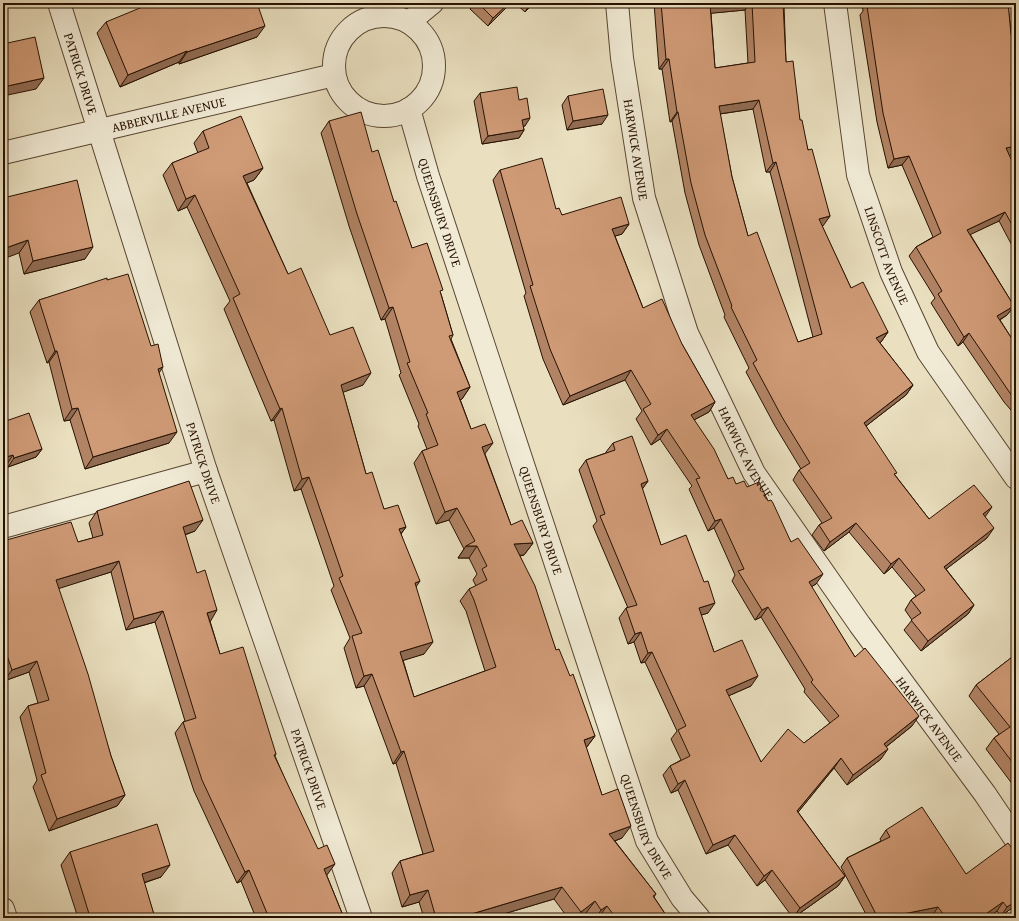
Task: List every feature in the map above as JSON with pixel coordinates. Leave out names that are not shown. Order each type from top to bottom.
[{"type":"street","name":"PATRICK DRIVE","points":[[60,3],[206,471],[361,918]]},
{"type":"street","points":[[396,14],[424,35],[432,50],[434,67],[431,84],[422,98],[409,109],[394,115],[384,116],[363,112],[349,103],[340,90],[334,75],[335,54],[338,44],[347,31],[360,22],[374,16],[396,14],[432,3]]},
{"type":"street","name":"HARWICK AVENUE","points":[[617,3],[622,58],[644,198],[687,333],[754,473],[860,624],[985,794],[1016,840]]},
{"type":"street","name":"LINSCOTT AVENUE","points":[[835,3],[858,175],[891,272],[928,352],[1016,478]]},
{"type":"street","name":"ABBERVILLE AVENUE","points":[[3,153],[334,75]]},
{"type":"street","name":"QUEENSBURY DRIVE","points":[[409,109],[428,176],[647,841],[682,898],[699,918]]},
{"type":"street","points":[[3,528],[206,471]]},
{"type":"street","points":[[3,909],[6,918]]},
{"type":"building","points":[[152,3],[257,3],[265,26],[187,51],[128,75],[106,22]]},
{"type":"building","points":[[478,3],[509,3],[493,18]]},
{"type":"building","points":[[661,3],[726,3],[710,4],[715,68],[755,62],[752,3],[783,3],[786,62],[793,61],[800,120],[802,120],[808,150],[812,149],[830,216],[819,219],[851,288],[863,282],[888,332],[876,338],[913,385],[864,423],[897,473],[894,474],[929,519],[974,485],[992,507],[983,514],[994,528],[944,567],[974,605],[928,641],[911,620],[921,613],[911,600],[925,590],[899,558],[891,564],[856,523],[830,542],[819,525],[832,518],[799,470],[810,463],[782,417],[753,363],[757,360],[731,307],[732,306],[705,235],[691,183],[677,112],[669,59],[666,59]],"holes":[[[759,100],[773,163],[776,162],[822,334],[798,342],[757,232],[748,236],[732,177],[719,106]]]},
{"type":"building","points":[[869,3],[1008,3],[1011,34],[1016,60],[1016,82],[1011,83],[1016,105],[1016,146],[1006,148],[1016,170],[1016,232],[1005,212],[967,230],[1014,306],[997,316],[1016,345],[1016,400],[969,333],[964,337],[938,294],[942,291],[916,247],[941,233],[909,156],[894,159],[883,113],[867,6]]},
{"type":"building","points":[[35,37],[44,78],[3,87],[3,44]]},
{"type":"building","points":[[517,87],[519,100],[527,98],[530,118],[522,120],[524,130],[488,136],[480,93]]},
{"type":"building","points":[[603,89],[608,115],[573,121],[568,96]]},
{"type":"building","points":[[361,112],[372,152],[378,150],[394,202],[396,201],[412,248],[427,243],[443,290],[440,291],[453,335],[449,336],[470,387],[457,392],[471,429],[485,424],[493,443],[482,447],[511,525],[522,520],[533,543],[514,544],[535,586],[556,650],[559,649],[570,676],[573,674],[595,736],[584,740],[602,795],[618,789],[631,826],[609,834],[656,894],[653,896],[668,918],[616,918],[607,906],[601,910],[595,901],[581,912],[562,887],[458,918],[436,918],[428,890],[410,895],[400,861],[434,851],[404,751],[401,752],[372,674],[364,676],[352,636],[362,633],[339,578],[343,576],[309,477],[302,479],[282,408],[280,409],[233,298],[240,294],[195,195],[186,199],[172,163],[209,148],[203,131],[241,116],[263,168],[243,176],[288,274],[301,268],[330,335],[353,327],[371,373],[341,385],[366,474],[372,472],[384,509],[398,505],[406,527],[399,529],[420,581],[415,583],[433,642],[400,652],[414,697],[496,667],[469,589],[487,580],[482,569],[487,566],[477,546],[466,546],[475,541],[457,508],[445,512],[422,451],[438,445],[426,414],[428,413],[407,363],[410,362],[393,307],[389,308],[357,214],[329,121]]},
{"type":"building","points":[[542,158],[556,209],[559,208],[562,215],[621,197],[629,224],[612,229],[643,308],[662,299],[682,344],[715,402],[691,415],[714,449],[728,479],[733,477],[736,484],[744,481],[747,487],[759,482],[768,501],[771,500],[773,503],[791,542],[798,538],[823,574],[809,582],[855,657],[865,648],[919,716],[884,744],[888,749],[853,775],[841,758],[797,811],[845,876],[800,908],[772,870],[764,876],[735,835],[713,845],[685,780],[678,784],[670,766],[690,756],[678,730],[686,726],[652,652],[648,653],[641,632],[635,634],[626,608],[637,605],[600,516],[605,514],[586,460],[615,450],[613,443],[632,436],[648,481],[641,484],[661,545],[686,535],[704,582],[708,581],[715,603],[699,608],[714,652],[742,640],[758,676],[726,690],[761,762],[788,729],[804,743],[839,716],[811,682],[813,680],[768,607],[762,610],[738,571],[744,569],[721,519],[715,521],[696,479],[700,478],[667,429],[658,435],[643,409],[651,404],[631,370],[570,396],[550,349],[530,286],[533,285],[500,170]]},
{"type":"building","points":[[77,180],[93,247],[33,261],[28,240],[3,249],[3,198]]},
{"type":"building","points":[[128,274],[151,346],[158,344],[163,367],[158,369],[177,432],[93,457],[78,408],[72,409],[57,351],[55,351],[39,300],[107,278],[107,280]]},
{"type":"building","points":[[29,413],[42,449],[14,458],[13,455],[3,458],[3,422]]},
{"type":"building","points":[[189,481],[203,520],[183,527],[197,573],[205,570],[217,610],[207,613],[220,654],[243,647],[276,754],[274,755],[318,849],[327,845],[335,864],[324,869],[344,918],[269,918],[249,870],[245,872],[202,780],[183,722],[196,718],[163,611],[134,619],[119,561],[56,580],[88,674],[111,756],[125,795],[57,819],[41,775],[46,773],[28,706],[49,700],[37,661],[12,670],[3,644],[3,541],[71,522],[78,542],[103,535],[97,511]]},
{"type":"building","points":[[1016,654],[1016,767],[994,738],[1010,727],[976,685]]},
{"type":"building","points":[[922,807],[966,874],[1008,843],[1016,853],[1016,901],[1007,907],[1003,902],[980,918],[946,918],[938,907],[878,918],[847,858],[890,837],[886,830]]},
{"type":"building","points":[[157,824],[170,865],[142,874],[155,918],[96,918],[96,915],[90,917],[70,852]]}]
